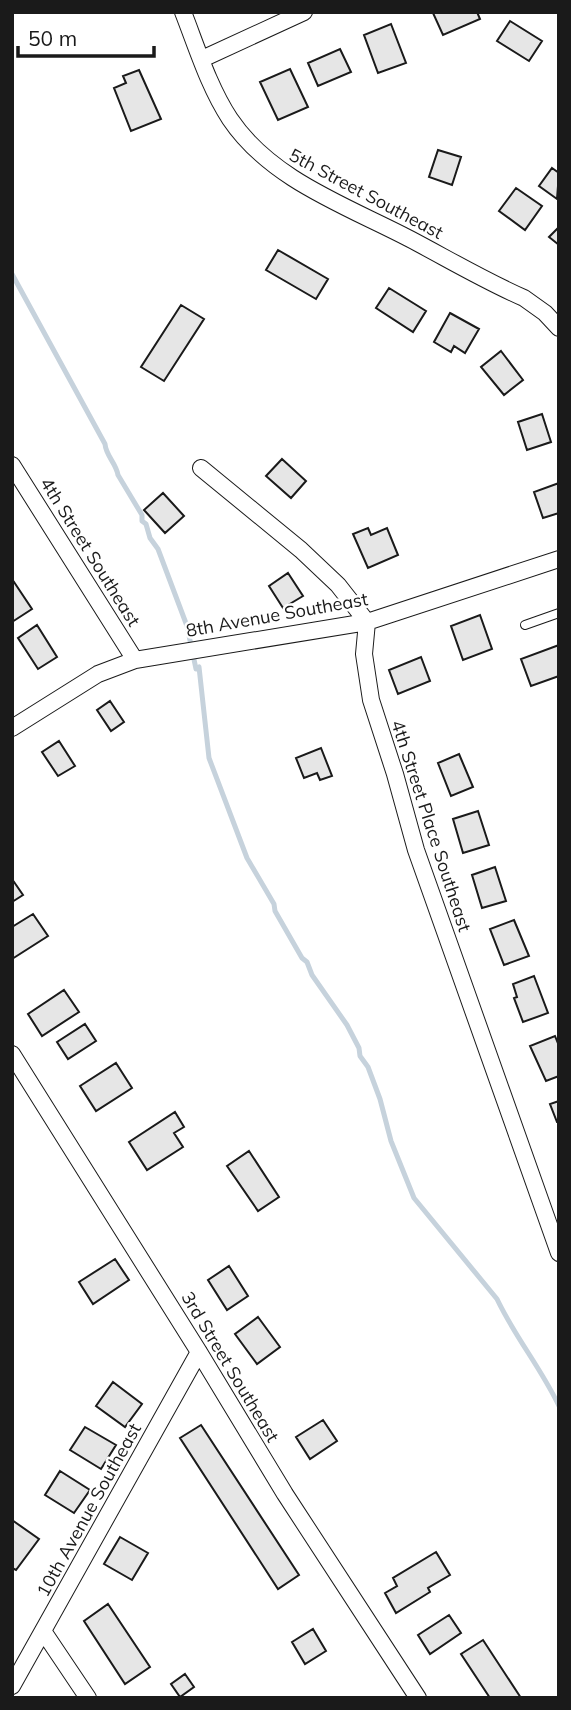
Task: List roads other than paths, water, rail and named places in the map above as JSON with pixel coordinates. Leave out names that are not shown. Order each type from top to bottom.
[{"type":"street","name":"5th Street Southeast","points":[[183,12],[212,86],[230,119],[254,149],[273,166],[524,298],[545,313],[559,328]]},
{"type":"street","points":[[202,59],[304,12]]},
{"type":"street","name":"4th Street Southeast","points":[[12,465],[135,660]]},
{"type":"street","points":[[201,468],[329,576],[367,622]]},
{"type":"street","name":"8th Avenue Southeast","points":[[12,728],[98,674],[135,660],[367,622],[559,559]]},
{"type":"street","name":"4th Street Place Southeast","points":[[367,622],[364,654],[371,700],[416,850],[559,1253]]},
{"type":"street","name":"3rd Street Southeast","points":[[12,1054],[285,1494],[418,1698]]},
{"type":"street","name":"10th Avenue Southeast","points":[[12,1686],[199,1352]]},
{"type":"street","points":[[43,1631],[88,1698]]},
{"type":"lane","points":[[525,625],[559,613]]},
{"type":"waterway","points":[[12,274],[105,444],[118,475],[158,549],[187,626],[196,669],[199,667],[209,758],[247,858],[312,975],[347,1025],[359,1048],[360,1056],[368,1067],[380,1099],[391,1141],[414,1198],[497,1299],[559,1406]]}]
